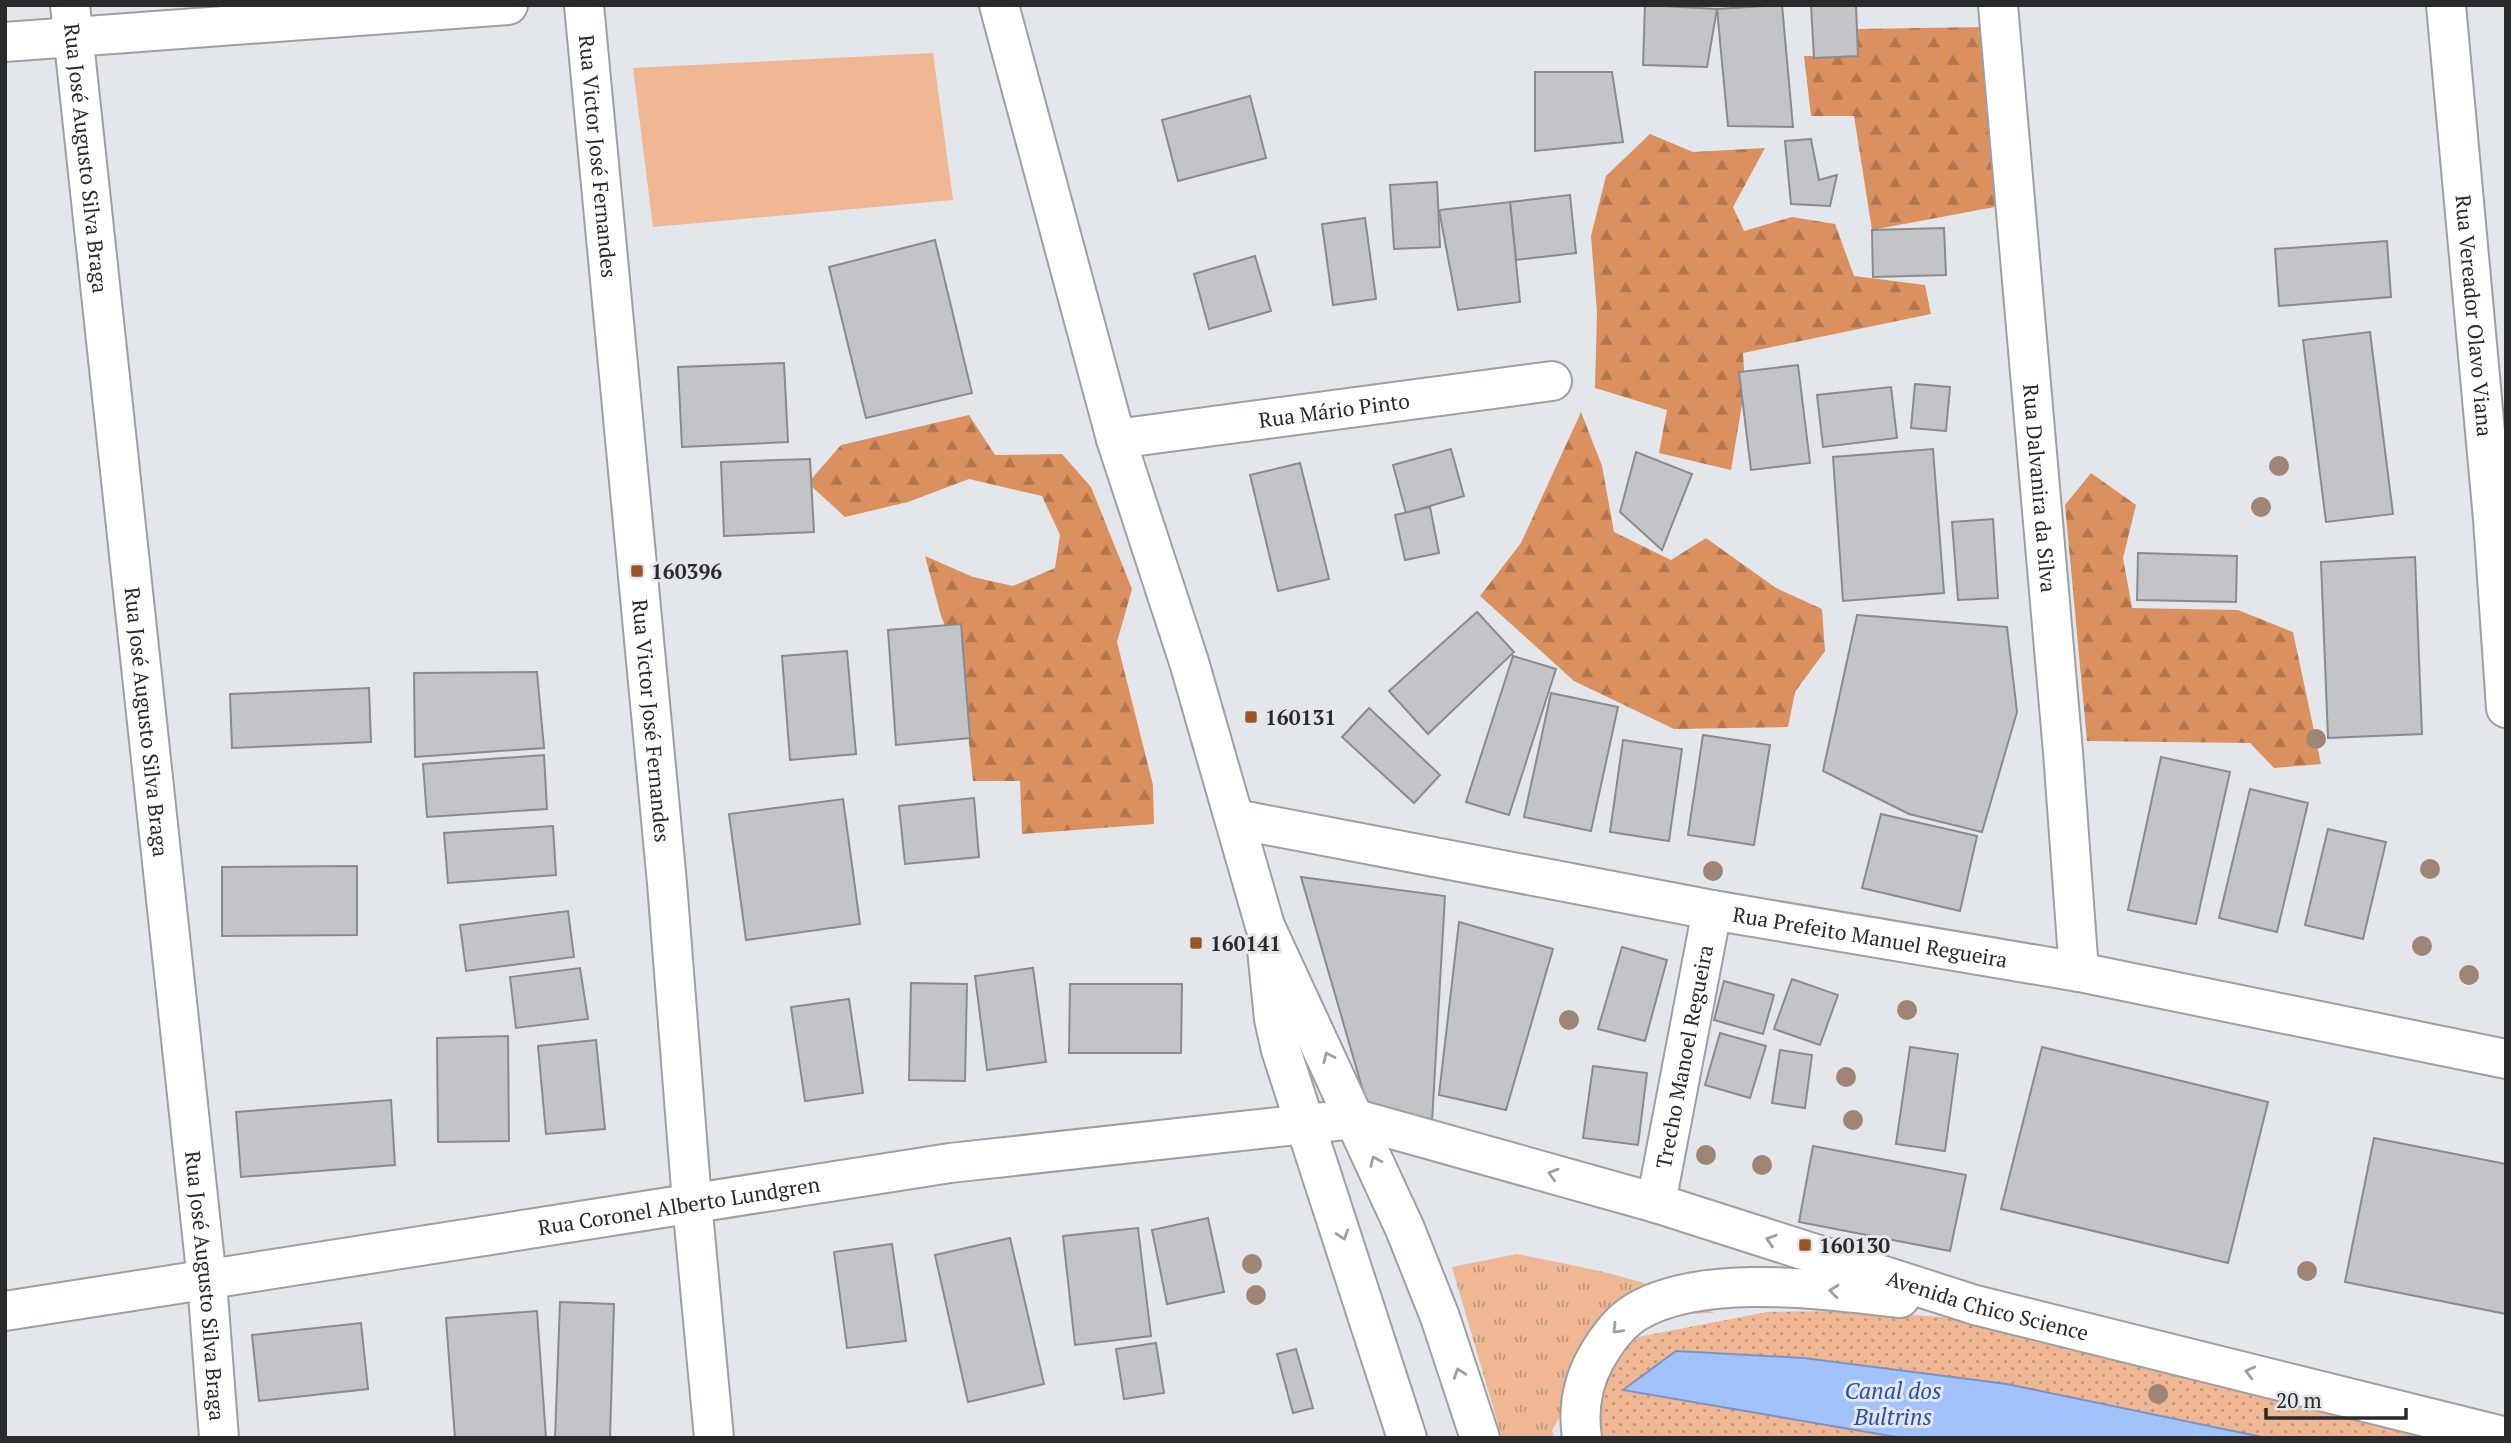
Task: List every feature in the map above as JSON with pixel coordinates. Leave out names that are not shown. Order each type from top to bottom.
[{"type":"street","points":[[5,42],[72,21],[508,5]]},
{"type":"street","name":"Rua Victor José Fernandes","points":[[583,5],[667,883],[714,1438]]},
{"type":"street","points":[[999,5],[1116,439],[1189,662],[1265,926],[1356,1119],[1440,1317],[1480,1438]]},
{"type":"street","name":"Rua Dalvanira da Silva","points":[[1998,5],[2063,752],[2079,972]]},
{"type":"street","name":"Rua Vereador Olavo Viana","points":[[2446,5],[2493,519],[2506,708]]},
{"type":"street","name":"Rua José Augusto Silva Braga","points":[[72,21],[207,1281],[219,1438]]},
{"type":"street","name":"Rua Mário Pinto","points":[[1116,439],[1552,381]]},
{"type":"street","name":"Rua Prefeito Manuel Regueira","points":[[1235,819],[1712,910],[2079,972],[2506,1059]]},
{"type":"street","name":"Trecho Manoel Regueira","points":[[1656,1203],[1712,910]]},
{"type":"street","points":[[1265,926],[1274,1019],[1408,1438]]},
{"type":"street","name":"Rua Coronel Alberto Lundgren","points":[[5,1311],[950,1163],[1356,1119]]},
{"type":"street","name":"Avenida Chico Science","points":[[1356,1119],[1656,1203],[1975,1305],[2506,1437]]},
{"type":"street","points":[[1583,1438],[1581,1399],[1588,1372],[1603,1345],[1636,1312],[1664,1300],[1756,1288],[1805,1289],[1975,1305]]},
{"type":"green space","points":[[1987,27],[2000,206],[1872,230],[1854,116],[1811,116],[1804,56],[1858,56],[1857,29]]},
{"type":"green space","points":[[933,53],[953,200],[653,227],[633,68]]},
{"type":"green space","points":[[1650,134],[1693,152],[1765,148],[1733,207],[1744,231],[1792,217],[1835,224],[1854,276],[1925,285],[1931,314],[1743,353],[1745,386],[1731,470],[1659,453],[1667,410],[1595,388],[1597,312],[1591,236],[1606,176]]},
{"type":"green space","points":[[1581,412],[1602,466],[1614,532],[1671,560],[1706,538],[1776,588],[1822,609],[1825,651],[1795,692],[1788,727],[1674,729],[1574,681],[1480,596],[1521,543]]},
{"type":"green space","points":[[969,415],[995,455],[1062,454],[1091,487],[1132,589],[1117,642],[1153,785],[1154,824],[1022,834],[1020,781],[973,781],[961,667],[941,616],[925,556],[973,577],[1013,586],[1055,568],[1060,535],[1042,496],[969,479],[908,502],[845,517],[808,483],[841,445]]},
{"type":"green space","points":[[2091,473],[2136,505],[2123,558],[2132,608],[2238,610],[2293,632],[2321,764],[2274,768],[2250,743],[2087,741],[2065,505]]},
{"type":"green space","points":[[1517,1254],[1642,1283],[1714,1313],[1646,1316],[1599,1353],[1552,1430],[1554,1438],[1502,1438],[1452,1267]]},
{"type":"green space","points":[[1853,1311],[1986,1320],[2445,1438],[1600,1438],[1597,1415],[1601,1376],[1638,1337],[1767,1312]]},
{"type":"water","name":"Canal dos Bultrins","points":[[1676,1351],[1804,1358],[2007,1384],[2267,1438],[1902,1438],[1623,1390]]},
{"type":"building","points":[[1645,5],[1717,9],[1707,67],[1643,65]]},
{"type":"building","points":[[1782,5],[1793,127],[1728,126],[1717,9]]},
{"type":"building","points":[[1811,5],[1856,5],[1858,56],[1814,58]]},
{"type":"building","points":[[1535,72],[1612,72],[1623,142],[1535,151]]},
{"type":"building","points":[[1250,96],[1266,158],[1178,181],[1162,120]]},
{"type":"building","points":[[1811,139],[1819,180],[1837,175],[1830,206],[1791,204],[1785,141]]},
{"type":"building","points":[[1437,182],[1440,247],[1394,249],[1390,185]]},
{"type":"building","points":[[1570,195],[1576,253],[1516,260],[1510,202]]},
{"type":"building","points":[[1510,202],[1520,302],[1458,310],[1439,210]]},
{"type":"building","points":[[1365,218],[1376,299],[1333,305],[1322,224]]},
{"type":"building","points":[[1944,228],[1946,275],[1873,277],[1872,230]]},
{"type":"building","points":[[935,240],[972,393],[866,418],[829,267]]},
{"type":"building","points":[[2387,241],[2391,297],[2279,306],[2275,249]]},
{"type":"building","points":[[1255,256],[1271,311],[1209,329],[1194,274]]},
{"type":"building","points":[[2370,332],[2393,514],[2326,522],[2303,340]]},
{"type":"building","points":[[784,363],[788,442],[682,447],[678,367]]},
{"type":"building","points":[[1798,365],[1810,463],[1751,470],[1739,372]]},
{"type":"building","points":[[1915,384],[1950,387],[1946,431],[1911,428]]},
{"type":"building","points":[[1891,387],[1897,438],[1823,447],[1817,395]]},
{"type":"building","points":[[1451,449],[1464,496],[1406,513],[1393,465]]},
{"type":"building","points":[[1933,449],[1944,593],[1843,601],[1833,457]]},
{"type":"building","points":[[1636,452],[1692,474],[1662,550],[1620,512]]},
{"type":"building","points":[[810,459],[814,532],[724,536],[721,462]]},
{"type":"building","points":[[1300,463],[1329,579],[1278,591],[1250,475]]},
{"type":"building","points":[[1430,507],[1439,553],[1405,560],[1395,515]]},
{"type":"building","points":[[1993,519],[1998,598],[1958,600],[1952,522]]},
{"type":"building","points":[[2138,553],[2237,556],[2236,602],[2137,600]]},
{"type":"building","points":[[2415,557],[2422,734],[2328,738],[2321,562]]},
{"type":"building","points":[[1477,612],[1514,652],[1428,734],[1389,691]]},
{"type":"building","points":[[1857,615],[2007,627],[2017,712],[1982,832],[1909,814],[1823,771]]},
{"type":"building","points":[[961,624],[970,738],[896,745],[888,630]]},
{"type":"building","points":[[847,651],[856,754],[790,760],[782,656]]},
{"type":"building","points":[[1513,656],[1556,669],[1509,815],[1466,802]]},
{"type":"building","points":[[537,672],[544,748],[415,757],[414,673]]},
{"type":"building","points":[[369,688],[371,742],[232,748],[230,694]]},
{"type":"building","points":[[1551,693],[1618,707],[1591,831],[1524,817]]},
{"type":"building","points":[[1369,708],[1440,775],[1414,803],[1342,737]]},
{"type":"building","points":[[1703,735],[1770,745],[1754,845],[1688,835]]},
{"type":"building","points":[[1623,740],[1682,749],[1669,841],[1610,832]]},
{"type":"building","points":[[544,755],[547,809],[427,817],[423,764]]},
{"type":"building","points":[[2161,757],[2230,772],[2196,924],[2128,910]]},
{"type":"building","points":[[2250,789],[2308,803],[2277,932],[2219,918]]},
{"type":"building","points":[[974,798],[979,857],[905,864],[899,806]]},
{"type":"building","points":[[843,799],[860,924],[746,940],[729,814]]},
{"type":"building","points":[[1881,814],[1977,836],[1960,911],[1862,888]]},
{"type":"building","points":[[553,826],[556,875],[448,883],[444,833]]},
{"type":"building","points":[[2328,829],[2386,842],[2363,939],[2305,925]]},
{"type":"building","points":[[357,866],[357,935],[222,936],[222,867]]},
{"type":"building","points":[[1301,877],[1445,896],[1432,1122],[1370,1115]]},
{"type":"building","points":[[568,911],[574,957],[466,971],[460,925]]},
{"type":"building","points":[[1459,922],[1553,949],[1506,1110],[1439,1095]]},
{"type":"building","points":[[1622,947],[1667,960],[1645,1041],[1598,1029]]},
{"type":"building","points":[[580,968],[588,1019],[516,1028],[510,977]]},
{"type":"building","points":[[1033,968],[1046,1062],[987,1070],[975,976]]},
{"type":"building","points":[[1792,979],[1838,995],[1820,1045],[1774,1029]]},
{"type":"building","points":[[1724,981],[1774,995],[1763,1034],[1714,1020]]},
{"type":"building","points":[[911,983],[967,984],[965,1081],[909,1080]]},
{"type":"building","points":[[1070,984],[1182,984],[1181,1053],[1069,1053]]},
{"type":"building","points":[[849,999],[863,1093],[805,1101],[791,1007]]},
{"type":"building","points":[[1720,1033],[1766,1046],[1750,1098],[1705,1085]]},
{"type":"building","points":[[508,1036],[509,1141],[438,1142],[437,1038]]},
{"type":"building","points":[[596,1040],[605,1129],[546,1134],[538,1046]]},
{"type":"building","points":[[1910,1047],[1958,1054],[1945,1151],[1896,1144]]},
{"type":"building","points":[[2042,1047],[2268,1102],[2228,1263],[2001,1209]]},
{"type":"building","points":[[1780,1050],[1812,1055],[1805,1108],[1772,1103]]},
{"type":"building","points":[[1593,1066],[1647,1073],[1638,1145],[1583,1138]]},
{"type":"building","points":[[391,1100],[395,1165],[241,1177],[236,1112]]},
{"type":"building","points":[[2374,1138],[2506,1164],[2506,1314],[2345,1282]]},
{"type":"building","points":[[1813,1146],[1966,1175],[1950,1251],[1799,1222]]},
{"type":"building","points":[[1208,1218],[1224,1292],[1167,1304],[1152,1230]]},
{"type":"building","points":[[1138,1228],[1151,1336],[1075,1345],[1063,1236]]},
{"type":"building","points":[[1010,1238],[1044,1384],[968,1402],[935,1255]]},
{"type":"building","points":[[892,1244],[906,1341],[847,1348],[834,1252]]},
{"type":"building","points":[[560,1302],[614,1304],[610,1438],[555,1438]]},
{"type":"building","points":[[537,1311],[546,1438],[455,1438],[446,1318]]},
{"type":"building","points":[[361,1323],[368,1389],[259,1401],[252,1335]]},
{"type":"building","points":[[1156,1343],[1164,1393],[1124,1399],[1116,1349]]},
{"type":"building","points":[[1296,1349],[1313,1408],[1293,1413],[1277,1354]]},
{"type":"place","name":"160396","points":[[637,571]]},
{"type":"place","name":"160131","points":[[1251,717]]},
{"type":"place","name":"160141","points":[[1196,943]]},
{"type":"place","name":"160130","points":[[1805,1245]]}]
